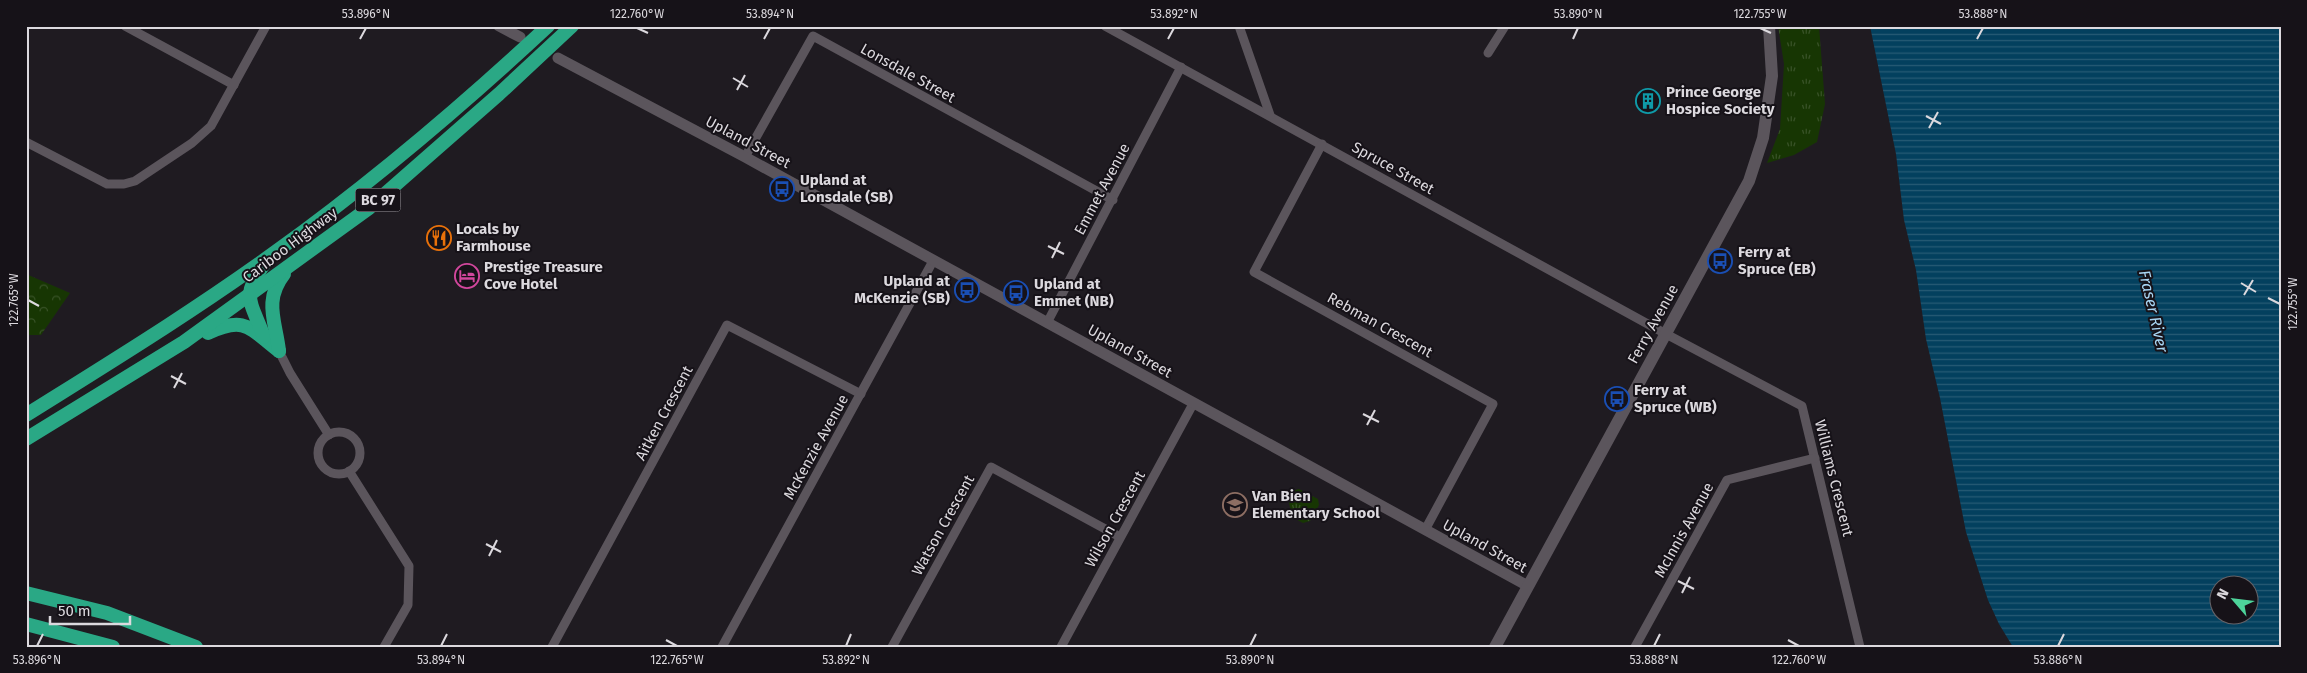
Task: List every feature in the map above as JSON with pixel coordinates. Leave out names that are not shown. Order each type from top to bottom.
[{"type":"highway","name":"Cariboo Highway","points":[[26,416],[272,254],[382,172],[487,83],[548,26]]},
{"type":"highway","name":"Cariboo Highway","points":[[26,439],[184,342],[368,208],[499,94],[572,26]]},
{"type":"highway","points":[[264,338],[249,296],[255,277],[272,254]]},
{"type":"highway","points":[[279,351],[271,316],[271,305],[277,282],[290,266]]},
{"type":"highway","points":[[184,342],[226,325],[241,324],[255,330],[279,351]]},
{"type":"highway","points":[[26,592],[108,613],[196,647]]},
{"type":"highway","points":[[26,624],[113,647]]},
{"type":"main road","name":"Ferry Avenue","points":[[1495,647],[1749,181],[1763,138],[1772,76],[1769,26]]},
{"type":"street","points":[[125,26],[234,85]]},
{"type":"street","points":[[26,142],[94,179],[107,184],[124,184],[135,181],[202,135],[219,113],[266,26]]},
{"type":"street","points":[[499,26],[520,37]]},
{"type":"street","name":"Spruce Street","points":[[1105,26],[1666,334]]},
{"type":"street","points":[[1239,26],[1270,115]]},
{"type":"street","points":[[1488,53],[1505,26]]},
{"type":"street","name":"Lonsdale Street","points":[[745,157],[813,36],[1113,200]]},
{"type":"street","name":"Upland Street","points":[[558,58],[745,157],[1528,586]]},
{"type":"street","name":"Emmet Avenue","points":[[1047,323],[1113,200],[1180,67]]},
{"type":"street","name":"Rebman Crescent","points":[[1322,144],[1254,272],[1493,404],[1425,530]]},
{"type":"street","name":"McKenzie Avenue","points":[[722,647],[933,260]]},
{"type":"street","name":"Aitken Crescent","points":[[552,647],[727,325],[860,394]]},
{"type":"street","name":"Williams Crescent","points":[[1666,334],[1802,406],[1860,647]]},
{"type":"street","points":[[279,351],[290,373],[329,435]]},
{"type":"street","name":"Wilson Crescent","points":[[1061,647],[1193,404]]},
{"type":"street","points":[[337,432],[344,433],[357,442],[359,459],[349,470],[339,474],[333,472],[322,465],[319,460],[321,442],[329,435],[337,432]]},
{"type":"street","name":"McInnis Avenue","points":[[1635,647],[1727,480],[1815,458]]},
{"type":"street","name":"Watson Crescent","points":[[892,647],[991,467],[1120,537]]},
{"type":"street","points":[[349,470],[409,566],[408,605],[384,647]]},
{"type":"green space","points":[[1778,26],[1819,26],[1825,104],[1817,142],[1794,155],[1767,163],[1780,129],[1784,64]]},
{"type":"green space","points":[[26,274],[70,293],[41,335],[26,335]]},
{"type":"green space","points":[[1299,489],[1318,499],[1319,505],[1310,521],[1303,523],[1292,517],[1288,498],[1291,491]]},
{"type":"water","name":"Fraser River","points":[[1870,26],[2281,26],[2281,647],[2013,647],[1999,624],[1988,600],[1966,532],[1940,398],[1926,339],[1916,270],[1904,220],[1896,154]]},
{"type":"place","name":"Prince George Hospice Society","points":[[1648,101]]},
{"type":"place","name":"Upland at Lonsdale (SB)","points":[[782,189]]},
{"type":"place","name":"Locals by Farmhouse","points":[[439,238]]},
{"type":"place","name":"Ferry at Spruce (EB)","points":[[1720,261]]},
{"type":"place","name":"Prestige Treasure Cove Hotel","points":[[467,276]]},
{"type":"place","name":"Upland at McKenzie (SB)","points":[[967,290]]},
{"type":"place","name":"Upland at Emmet (NB)","points":[[1016,293]]},
{"type":"place","name":"Ferry at Spruce (WB)","points":[[1617,399]]},
{"type":"place","name":"Van Bien Elementary School","points":[[1235,505]]}]
